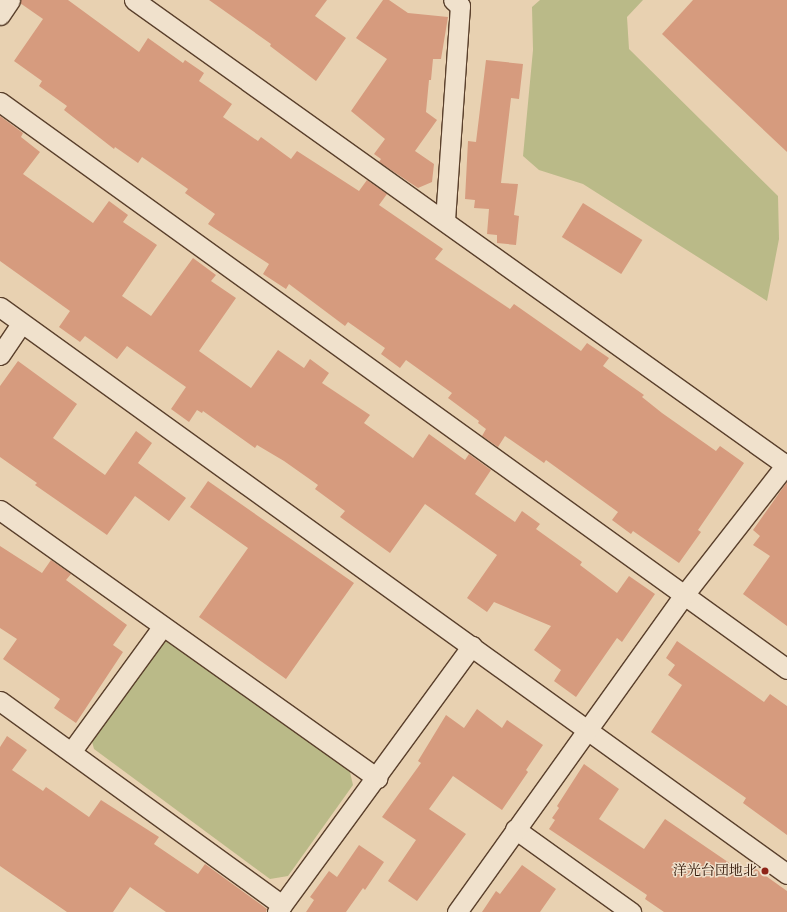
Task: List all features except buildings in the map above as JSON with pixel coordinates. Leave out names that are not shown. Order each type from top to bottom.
[{"type":"street","points":[[0,15],[10,0]]},
{"type":"street","points":[[134,0],[786,464],[684,595],[457,912]]},
{"type":"street","points":[[445,220],[459,2]]},
{"type":"street","points":[[0,102],[787,669]]},
{"type":"street","points":[[0,307],[21,324],[589,729],[787,874]]},
{"type":"street","points":[[0,355],[21,324]]},
{"type":"street","points":[[0,510],[162,627],[377,778]]},
{"type":"street","points":[[71,752],[162,627]]},
{"type":"street","points":[[0,701],[71,752],[280,909],[472,646]]},
{"type":"street","points":[[515,829],[631,912]]},
{"type":"green space","points":[[540,0],[643,0],[627,17],[629,49],[778,196],[779,239],[767,301],[583,184],[539,170],[523,156],[533,50],[532,7]]},
{"type":"green space","points":[[171,640],[349,768],[353,785],[288,876],[270,879],[94,749],[91,738],[159,641]]},
{"type":"place","name":"洋光台団地北","points":[[765,871]]}]
